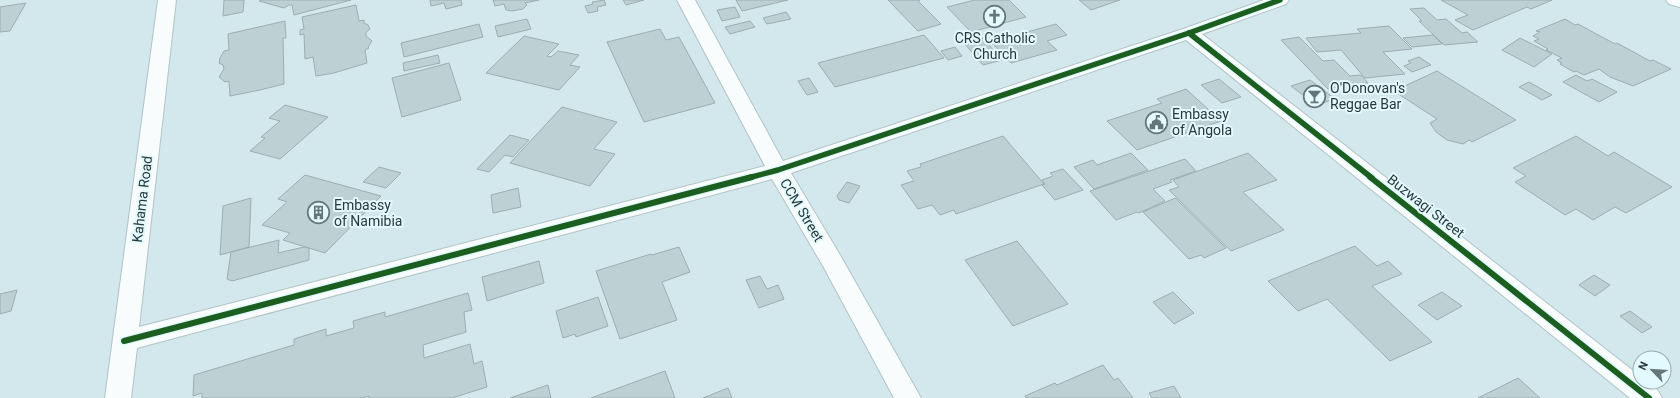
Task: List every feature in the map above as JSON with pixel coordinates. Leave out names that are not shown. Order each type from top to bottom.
[{"type":"street","name":"Kahama Road","points":[[118,398],[167,0]]},
{"type":"street","name":"CCM Street","points":[[686,0],[778,170],[832,261],[908,398]]},
{"type":"street","points":[[124,341],[778,170],[1188,33],[1280,0]]},
{"type":"street","points":[[1675,0],[1680,2]]},
{"type":"street","name":"Buzwagi Street","points":[[1188,33],[1649,398]]},
{"type":"building","points":[[224,0],[244,0],[243,12],[223,16]]},
{"type":"building","points":[[351,0],[294,15],[292,5],[284,8],[259,1]]},
{"type":"building","points":[[430,0],[461,0],[462,5],[446,9],[444,3],[431,6]]},
{"type":"building","points":[[493,0],[539,0],[525,3],[527,5],[523,9],[512,11],[506,10],[504,4],[495,6]]},
{"type":"building","points":[[604,0],[606,5],[597,7],[598,11],[588,13],[585,6],[593,4],[592,2]]},
{"type":"building","points":[[623,0],[644,0],[626,5]]},
{"type":"building","points":[[736,0],[788,0],[742,11]]},
{"type":"building","points":[[888,0],[920,0],[918,1],[941,24],[918,31]]},
{"type":"building","points":[[975,0],[1009,0],[1026,17],[971,32],[947,7]]},
{"type":"building","points":[[1079,0],[1120,0],[1091,10]]},
{"type":"building","points":[[1441,0],[1552,0],[1531,9],[1527,7],[1473,30],[1455,20],[1468,15]]},
{"type":"building","points":[[26,3],[10,31],[0,32],[0,7]]},
{"type":"building","points":[[356,5],[359,21],[364,20],[364,23],[368,25],[370,29],[366,32],[366,36],[372,41],[368,47],[369,48],[365,50],[367,63],[334,73],[316,76],[313,57],[305,59],[304,34],[300,35],[300,30],[304,29],[302,17]]},
{"type":"building","points":[[735,7],[740,17],[722,21],[717,10]]},
{"type":"building","points":[[1424,8],[1437,20],[1446,19],[1462,33],[1467,32],[1478,42],[1444,45],[1419,21],[1422,21],[1410,9]]},
{"type":"building","points":[[786,12],[791,19],[767,24],[763,18]]},
{"type":"building","points":[[527,19],[531,29],[498,37],[495,26]]},
{"type":"building","points":[[1565,19],[1575,25],[1578,24],[1615,44],[1617,43],[1650,61],[1653,60],[1671,69],[1633,86],[1610,77],[1599,69],[1584,75],[1576,71],[1574,72],[1560,64],[1562,63],[1557,60],[1562,58],[1546,50],[1548,49],[1534,41],[1539,39],[1533,36],[1540,32],[1536,31]]},
{"type":"building","points":[[285,21],[286,38],[283,38],[284,84],[230,96],[229,81],[225,82],[219,77],[224,69],[223,65],[219,63],[220,58],[224,51],[229,50],[228,34]]},
{"type":"building","points":[[750,21],[755,27],[730,34],[725,27]]},
{"type":"building","points":[[479,24],[483,37],[404,57],[401,43]]},
{"type":"building","points":[[1056,24],[1067,35],[1047,41],[1057,50],[1011,63],[991,42]]},
{"type":"building","points":[[1389,26],[1412,49],[1383,52],[1405,74],[1365,78],[1341,50],[1317,52],[1306,38],[1361,33],[1357,29]]},
{"type":"building","points":[[660,29],[666,40],[679,37],[715,103],[644,122],[607,42]]},
{"type":"building","points":[[924,35],[944,58],[835,87],[818,63]]},
{"type":"building","points":[[1433,35],[1442,44],[1412,47],[1403,38]]},
{"type":"building","points":[[524,36],[559,44],[547,56],[551,57],[558,51],[579,55],[570,65],[580,67],[559,90],[486,73]]},
{"type":"building","points":[[1299,37],[1323,61],[1334,60],[1350,76],[1361,75],[1368,83],[1328,89],[1281,40]]},
{"type":"building","points":[[983,38],[1002,60],[983,65],[964,43]]},
{"type":"building","points":[[1520,38],[1552,54],[1534,67],[1502,50]]},
{"type":"building","points":[[955,47],[962,56],[948,60],[941,51]]},
{"type":"building","points":[[438,55],[440,63],[404,71],[403,63]]},
{"type":"building","points":[[1419,57],[1431,65],[1412,72],[1404,66],[1411,63],[1408,61]]},
{"type":"building","points":[[449,63],[461,100],[402,117],[392,78]]},
{"type":"building","points":[[1437,71],[1516,120],[1472,142],[1469,140],[1463,144],[1447,140],[1436,132],[1430,123],[1437,119],[1394,91]]},
{"type":"building","points":[[1576,75],[1587,81],[1592,79],[1617,92],[1599,102],[1563,82]]},
{"type":"building","points":[[809,78],[818,92],[807,95],[798,81]]},
{"type":"building","points":[[1219,79],[1241,97],[1222,103],[1201,85]]},
{"type":"building","points":[[1310,80],[1335,99],[1316,105],[1291,86]]},
{"type":"building","points":[[1529,82],[1552,95],[1542,100],[1519,87]]},
{"type":"building","points":[[1186,89],[1221,121],[1137,150],[1107,121],[1162,103],[1157,99]]},
{"type":"building","points":[[285,105],[328,117],[280,159],[250,151],[265,138],[261,137],[280,121],[269,118]]},
{"type":"building","points":[[562,107],[617,122],[594,149],[615,154],[590,186],[510,163]]},
{"type":"building","points":[[510,135],[529,140],[513,157],[505,155],[489,172],[477,169]]},
{"type":"building","points":[[1003,136],[1044,184],[956,214],[954,210],[940,215],[932,205],[918,209],[901,185],[914,181],[907,171],[921,167],[920,164]]},
{"type":"building","points":[[1576,136],[1608,156],[1614,152],[1672,187],[1626,213],[1615,207],[1593,220],[1576,209],[1565,215],[1515,182],[1526,176],[1513,168]]},
{"type":"building","points":[[1131,153],[1148,170],[1094,189],[1074,167],[1093,160],[1097,165]]},
{"type":"building","points":[[1248,153],[1277,180],[1243,192],[1284,230],[1231,251],[1169,190],[1179,187],[1173,180]]},
{"type":"building","points":[[1185,159],[1196,171],[1170,180],[1172,182],[1153,189],[1165,201],[1139,213],[1137,212],[1116,220],[1090,191]]},
{"type":"building","points":[[379,167],[401,173],[386,188],[363,182]]},
{"type":"building","points":[[1063,169],[1083,190],[1055,200],[1042,185],[1045,184],[1042,180],[1053,176],[1050,173]]},
{"type":"building","name":"Embassy of Namibia","points":[[305,175],[381,196],[325,253],[283,240],[290,233],[262,225],[287,202],[278,199]]},
{"type":"building","points":[[847,182],[860,186],[849,203],[839,200],[837,196]]},
{"type":"building","points":[[518,188],[521,207],[493,213],[491,195]]},
{"type":"building","points":[[251,198],[249,247],[220,255],[223,206]]},
{"type":"building","points":[[1175,198],[1226,248],[1204,258],[1201,255],[1189,259],[1143,212]]},
{"type":"building","points":[[279,240],[278,253],[304,247],[309,248],[309,260],[232,281],[227,279],[231,252]]},
{"type":"building","points":[[1017,241],[1068,304],[1013,326],[965,260]]},
{"type":"building","points":[[1355,246],[1377,266],[1388,261],[1402,274],[1372,286],[1432,342],[1390,361],[1327,299],[1298,311],[1268,281]]},
{"type":"building","points":[[679,247],[690,272],[662,282],[677,320],[620,339],[596,271]]},
{"type":"building","points":[[539,261],[544,283],[487,301],[482,277]]},
{"type":"building","points":[[1594,275],[1610,285],[1595,296],[1579,285]]},
{"type":"building","points":[[760,276],[767,289],[778,285],[784,299],[759,308],[746,280]]},
{"type":"building","points":[[17,290],[11,311],[0,314],[0,294]]},
{"type":"building","points":[[1173,292],[1194,313],[1174,324],[1153,302]]},
{"type":"building","points":[[1442,292],[1462,306],[1437,320],[1418,305]]},
{"type":"building","points":[[468,293],[472,310],[464,312],[466,332],[423,345],[424,358],[470,344],[474,364],[482,361],[487,387],[452,398],[369,398],[369,396],[362,398],[202,398],[202,393],[193,396],[194,375],[294,345],[294,339],[326,329],[326,336],[354,328],[353,321],[385,312],[385,317]]},
{"type":"building","points":[[598,297],[608,326],[576,337],[575,334],[563,338],[556,311]]},
{"type":"building","points":[[1630,311],[1652,327],[1642,333],[1620,316]]},
{"type":"building","points":[[1103,365],[1114,380],[1118,378],[1133,398],[1026,398],[1025,396],[1055,383],[1057,385]]},
{"type":"building","points":[[665,371],[675,398],[591,398]]},
{"type":"building","points":[[1518,378],[1540,398],[1478,398]]},
{"type":"building","points":[[548,385],[551,398],[510,398]]},
{"type":"building","points":[[1174,386],[1181,398],[1152,398],[1149,393]]},
{"type":"building","points":[[728,388],[732,398],[703,398]]},
{"type":"cycle path","points":[[124,341],[778,170],[1189,33],[1280,0]]},
{"type":"cycle path","points":[[1189,33],[1649,398]]},
{"type":"place","name":"CRS Catholic Church","points":[[995,16]]},
{"type":"place","name":"O'Donovan's Reggae Bar","points":[[1314,96]]},
{"type":"place","name":"Embassy of Angola","points":[[1156,122]]},
{"type":"place","name":"Embassy of Namibia","points":[[319,213]]}]
